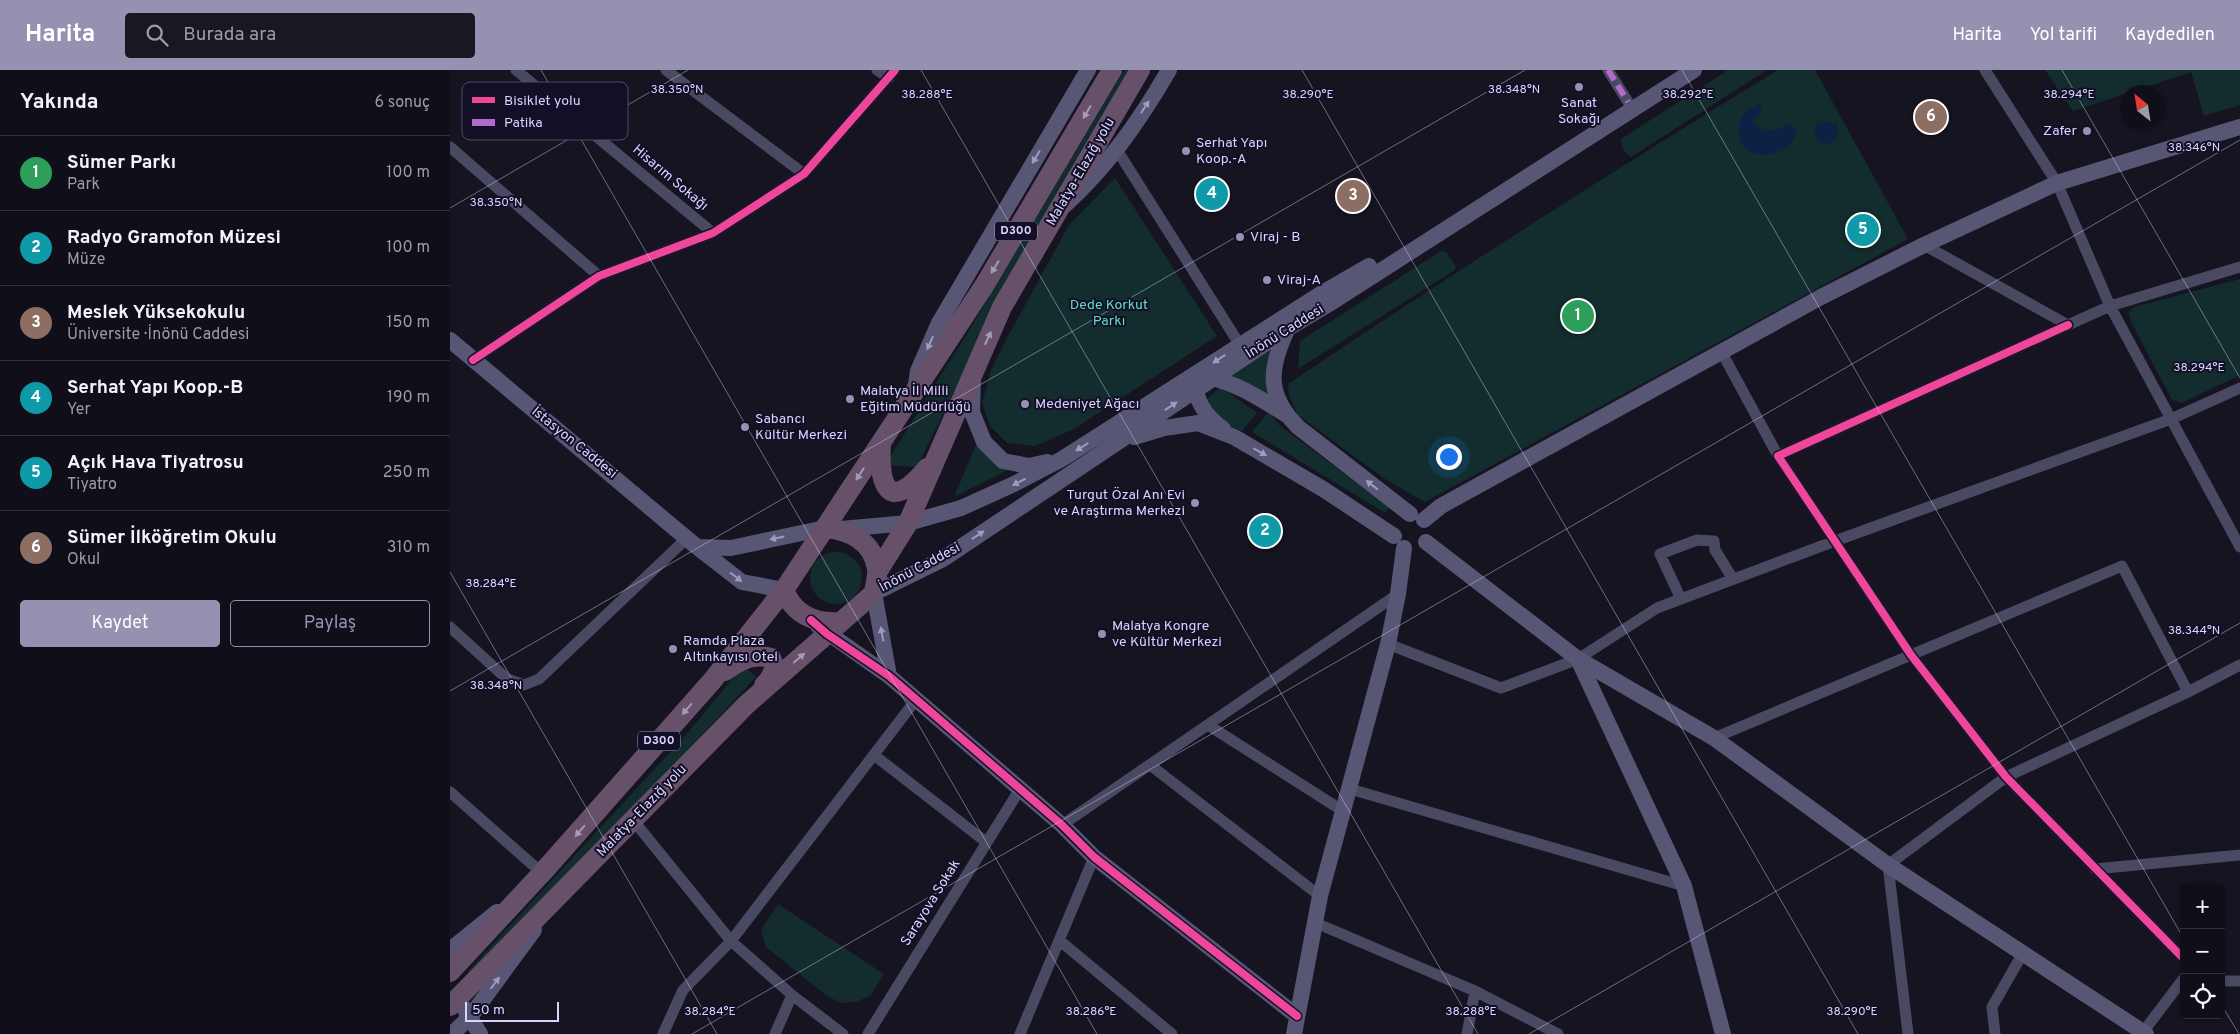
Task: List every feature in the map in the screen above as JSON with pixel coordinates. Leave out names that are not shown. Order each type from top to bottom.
[{"type":"highway","name":"Malatya-Elazığ yolu","points":[[833,529],[881,442],[984,286],[1112,70]]},
{"type":"highway","name":"Malatya-Elazığ yolu","points":[[878,571],[908,523],[1002,306],[1140,70]]},
{"type":"highway","points":[[881,442],[879,467],[881,477],[891,490],[897,492],[913,485],[940,451]]},
{"type":"highway","points":[[833,529],[856,536],[868,547],[878,571],[874,593],[834,628],[811,620],[788,600],[784,590],[833,529]]},
{"type":"highway","name":"D300","points":[[450,972],[542,873],[712,681],[784,590]]},
{"type":"highway","name":"Malatya-Elazığ yolu","points":[[454,1002],[746,705],[834,628]]},
{"type":"highway","points":[[712,681],[741,660],[762,656],[772,658],[775,668],[770,680],[746,705]]},
{"type":"main road","points":[[916,390],[918,371],[938,323],[1088,70]]},
{"type":"main road","points":[[1058,211],[1090,182],[1117,150],[1169,70]]},
{"type":"main road","name":"İnönü Caddesi","points":[[874,593],[943,559],[1115,443],[1240,345],[1319,295],[1427,232],[1679,70]]},
{"type":"main road","name":"İnönü Caddesi","points":[[1195,382],[1214,377],[1694,70]]},
{"type":"main road","points":[[1294,1034],[1320,896],[1388,644],[1398,594],[1399,542],[1394,528],[1397,521],[1403,516],[1417,517],[1441,506],[1821,297],[1924,245],[2057,183],[2240,127]]},
{"type":"main road","points":[[1285,414],[1273,388],[1273,373],[1276,353],[1287,329]]},
{"type":"main road","name":"İstasyon Caddesi","points":[[450,340],[742,582],[784,590]]},
{"type":"main road","points":[[973,370],[972,412],[984,442],[1003,461],[1029,466],[1062,459]]},
{"type":"main road","points":[[692,542],[731,548],[833,529],[908,523],[961,508],[1062,459],[1195,382],[1199,404],[1209,419],[1232,436],[1323,489],[1399,542],[1412,549],[1420,547],[1426,542],[1428,527],[1417,517],[1298,427],[1285,414],[1244,388],[1214,377]]},
{"type":"main road","points":[[1115,443],[1164,428],[1198,424],[1232,436]]},
{"type":"main road","points":[[1426,542],[1578,659],[1714,738],[1888,865],[2144,1033]]},
{"type":"main road","points":[[874,593],[889,676]]},
{"type":"main road","points":[[834,628],[915,701],[1020,789],[1094,857],[1296,1016]]},
{"type":"main road","points":[[1578,659],[1684,886],[1723,1034]]},
{"type":"main road","points":[[450,950],[528,888]]},
{"type":"main road","points":[[452,1034],[470,1017],[565,889]]},
{"type":"main road","points":[[454,1002],[470,1017],[480,1034]]},
{"type":"street","name":"Hisarım Sokağı","points":[[516,70],[531,82]]},
{"type":"street","points":[[666,70],[804,174]]},
{"type":"street","points":[[473,360],[599,276],[713,233],[804,174],[892,74],[877,70]]},
{"type":"street","points":[[1608,70],[1628,102]]},
{"type":"street","points":[[1985,70],[2057,183],[2110,306],[2240,547]]},
{"type":"street","name":"Hisarım Sokağı","points":[[601,140],[713,233]]},
{"type":"street","points":[[450,147],[599,276]]},
{"type":"street","points":[[1117,150],[1240,345]]},
{"type":"street","points":[[1924,245],[2068,325]]},
{"type":"street","points":[[1778,456],[2110,306],[2240,267]]},
{"type":"street","points":[[1722,351],[1778,456],[1911,655],[2006,777],[2180,954]]},
{"type":"street","points":[[1388,644],[1501,688],[1578,659],[1657,608],[1835,541],[2171,420],[2240,388]]},
{"type":"street","points":[[1681,599],[1660,554],[1697,540],[1714,541],[1715,550],[1733,579]]},
{"type":"street","points":[[450,627],[507,679],[524,686],[538,679],[692,542]]},
{"type":"street","points":[[1714,738],[2122,566],[2188,692]]},
{"type":"street","points":[[1062,826],[1398,594]]},
{"type":"street","points":[[1908,1034],[1888,865],[2006,777],[2188,692],[2240,665]]},
{"type":"street","points":[[663,1034],[682,990],[731,941],[915,701]]},
{"type":"street","points":[[1208,725],[1343,811]]},
{"type":"street","points":[[874,754],[986,842]]},
{"type":"street","points":[[1150,765],[1320,896]]},
{"type":"street","name":"Sarayova Sokak","points":[[868,1034],[1020,789]]},
{"type":"street","points":[[1350,789],[1684,886]]},
{"type":"street","points":[[450,792],[542,873]]},
{"type":"street","points":[[634,820],[731,941],[792,995],[843,1034]]},
{"type":"street","points":[[2095,869],[2240,855]]},
{"type":"street","points":[[1020,1034],[1094,857]]},
{"type":"street","points":[[1316,923],[1475,991],[1558,1034]]},
{"type":"street","points":[[1058,940],[1172,1034]]},
{"type":"street","points":[[1995,1034],[1992,1007],[2023,953]]},
{"type":"street","points":[[2225,981],[2240,981]]},
{"type":"street","points":[[2144,1033],[2180,984]]},
{"type":"street","points":[[1467,1034],[1475,991]]},
{"type":"street","points":[[775,1034],[792,995]]},
{"type":"green space","points":[[1124,70],[1134,70],[991,317],[917,467],[885,465],[973,324]]},
{"type":"green space","points":[[1728,70],[1767,70],[1631,157],[1625,152],[1621,139]]},
{"type":"green space","points":[[1778,70],[1815,70],[1908,239],[1425,502],[1385,479],[1298,415],[1289,396],[1288,384],[1531,224]]},
{"type":"green space","points":[[2045,70],[2240,70],[2240,105],[2204,116],[2191,72],[2152,85],[2120,85],[2120,95],[2073,111]]},
{"type":"green space","name":"Dede Korkut Parkı","points":[[1115,178],[1217,336],[1074,429],[1035,446],[1007,443],[990,426],[982,403],[991,370],[1069,225]]},
{"type":"green space","points":[[1441,251],[1446,252],[1455,265],[1455,270],[1298,369],[1300,341]]},
{"type":"green space","points":[[2240,279],[2240,375],[2182,403],[2172,400],[2131,322],[2129,313],[2134,307]]},
{"type":"green space","points":[[1271,346],[1267,396],[1227,376]]},
{"type":"green space","points":[[1221,387],[1257,413],[1242,431],[1225,424],[1205,400]]},
{"type":"green space","points":[[1269,411],[1279,425],[1389,507],[1385,513],[1252,432]]},
{"type":"green space","points":[[976,445],[993,461],[1010,469],[954,497]]},
{"type":"green space","points":[[831,552],[841,552],[855,559],[862,573],[862,583],[855,597],[841,604],[831,604],[821,600],[814,593],[810,583],[810,573],[814,563],[821,556]]},
{"type":"green space","points":[[744,665],[756,677],[474,977],[467,972],[684,737]]},
{"type":"green space","points":[[778,904],[884,974],[870,996],[856,1002],[841,1003],[827,996],[766,947],[761,930]]},
{"type":"water","points":[[1758,104],[1762,104],[1760,106],[1761,115],[1752,119],[1756,126],[1766,133],[1768,129],[1781,129],[1788,124],[1797,131],[1793,141],[1785,149],[1775,153],[1754,153],[1746,148],[1740,139],[1739,127],[1741,119],[1748,110]]},
{"type":"water","points":[[1820,122],[1837,123],[1838,136],[1831,143],[1824,144],[1818,141],[1814,127]]},
{"type":"marked path","points":[[1608,70],[1628,102]]},
{"type":"cycle path","points":[[473,360],[599,276],[713,233],[804,174],[895,70]]},
{"type":"cycle path","points":[[2068,325],[1778,456],[1911,655],[2006,777],[2180,955]]},
{"type":"cycle path","points":[[811,620],[827,634],[889,676],[1062,825],[1094,857],[1297,1016]]},
{"type":"place","name":"Sanat Sokağı","points":[[1579,87]]},
{"type":"place","name":"Sümer İlköğretim Okulu","points":[[1931,117]]},
{"type":"place","name":"Zafer","points":[[2087,131]]},
{"type":"place","name":"Serhat Yapı Koop.-A","points":[[1186,151]]},
{"type":"place","name":"Serhat Yapı Koop.-B","points":[[1212,194]]},
{"type":"place","name":"Meslek Yüksekokulu","points":[[1353,196]]},
{"type":"place","name":"Açık Hava Tiyatrosu","points":[[1863,230]]},
{"type":"place","name":"Viraj - B","points":[[1240,237]]},
{"type":"place","name":"Viraj-A","points":[[1267,280]]},
{"type":"place","name":"Sümer Parkı","points":[[1578,316]]},
{"type":"place","name":"Malatya İl Milli Eğitim Müdürlüğü","points":[[850,399]]},
{"type":"place","name":"Medeniyet Ağacı","points":[[1025,404]]},
{"type":"place","name":"Sabancı Kültür Merkezi","points":[[745,427]]},
{"type":"place","name":"Turgut Özal Anı Evi ve Araştırma Merkezi","points":[[1195,503]]},
{"type":"place","name":"Radyo Gramofon Müzesi","points":[[1265,531]]},
{"type":"place","name":"Malatya Kongre ve Kültür Merkezi","points":[[1102,634]]},
{"type":"place","name":"Ramda Plaza Altınkayısı Otel","points":[[673,649]]}]
